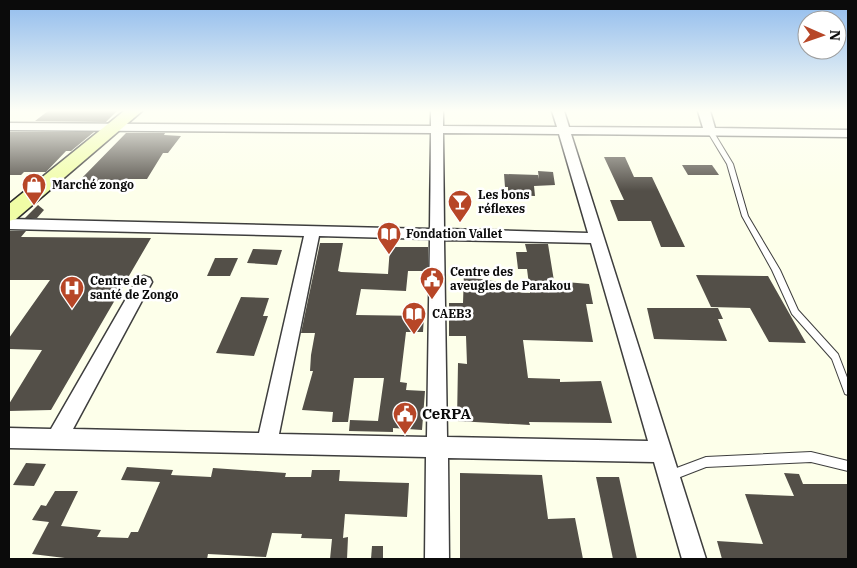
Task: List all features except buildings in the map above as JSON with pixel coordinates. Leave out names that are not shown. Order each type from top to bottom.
[{"type":"street","points":[[9,214],[104,138]]},
{"type":"street","points":[[436,138],[438,233],[437,559]]},
{"type":"street","points":[[566,138],[694,559]]},
{"type":"street","points":[[9,224],[597,238]]},
{"type":"street","points":[[267,443],[313,230]]},
{"type":"street","points":[[57,440],[144,282]]},
{"type":"street","points":[[9,438],[661,452]]},
{"type":"lane","points":[[713,138],[730,164],[745,216],[776,270],[796,312],[835,357],[848,391]]},
{"type":"lane","points":[[668,476],[706,462],[811,457],[848,466]]},
{"type":"place","name":"Marché zongo","points":[[34,206]]},
{"type":"place","name":"Les bons réflexes","points":[[460,223]]},
{"type":"place","name":"Fondation Vallet","points":[[389,255]]},
{"type":"place","name":"Centre des aveugles de Parakou","points":[[432,300]]},
{"type":"place","name":"Centre de santé de Zongo","points":[[72,309]]},
{"type":"place","name":"CAEB3","points":[[414,335]]},
{"type":"place","name":"CeRPA","points":[[405,435]]}]
